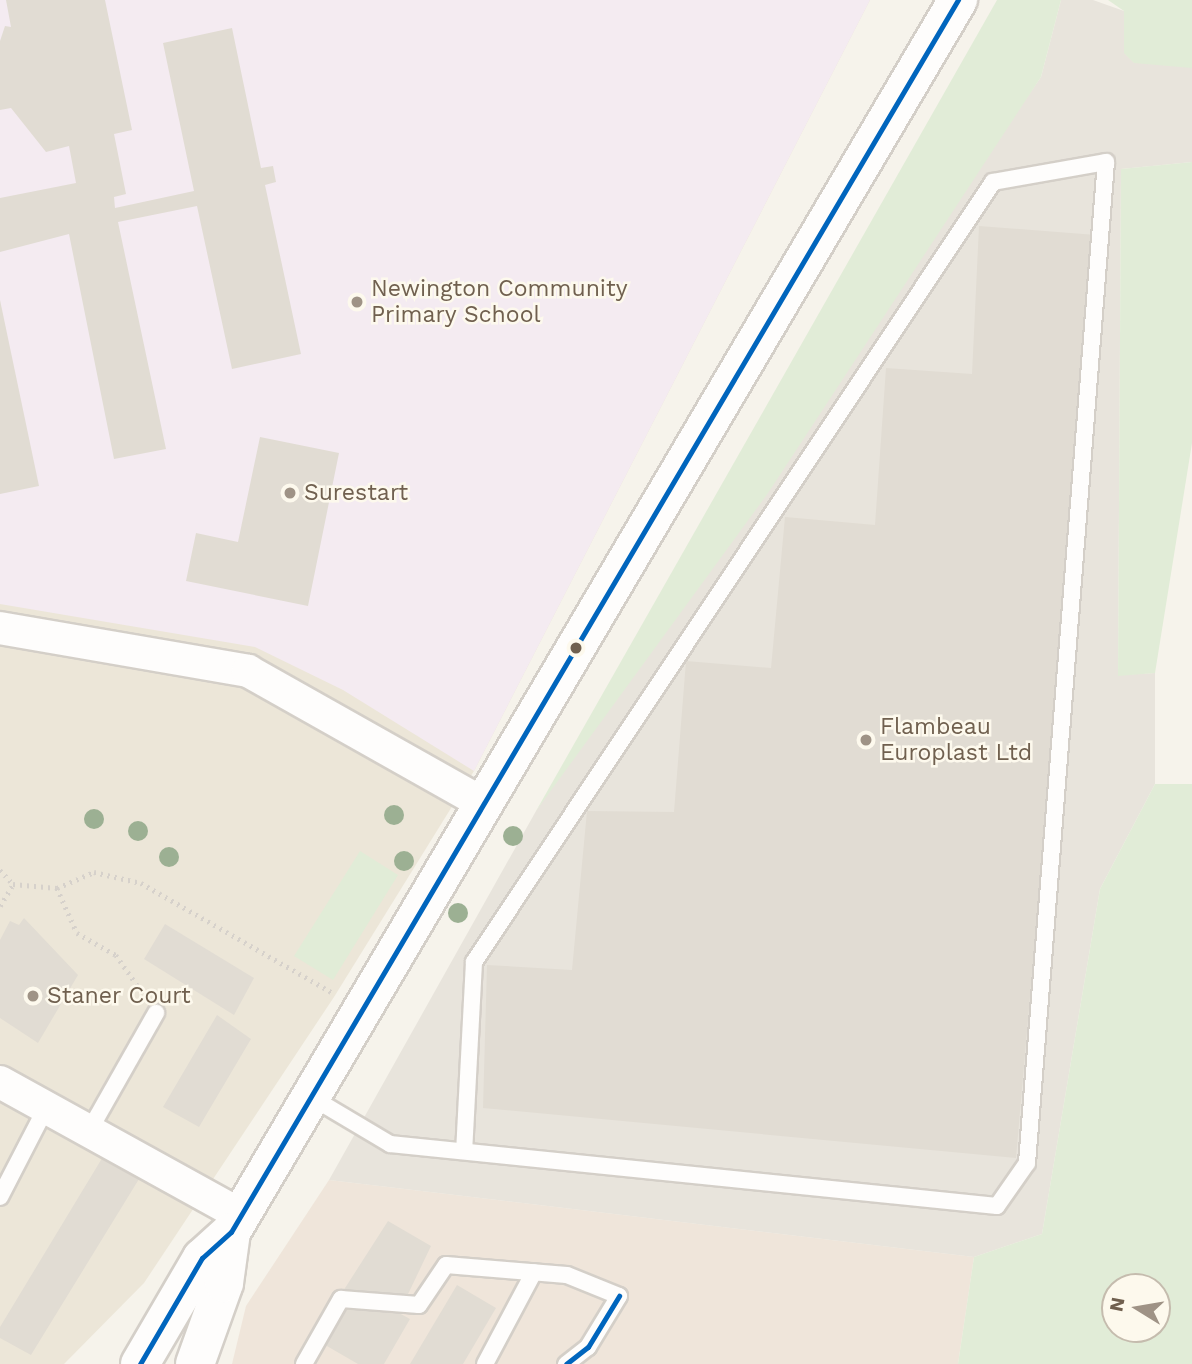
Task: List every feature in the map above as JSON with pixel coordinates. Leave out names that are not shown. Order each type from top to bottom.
[{"type":"main road","points":[[140,1364],[202,1258],[236,1224],[361,1009],[486,805],[958,0]]},
{"type":"main road","points":[[195,1364],[224,1283],[236,1224]]},
{"type":"street","points":[[0,628],[175,653],[248,671],[486,805]]},
{"type":"street","points":[[0,1082],[89,1131],[236,1224]]},
{"type":"lane","points":[[312,1097],[390,1144],[997,1206],[1027,1163],[1106,162],[993,182],[474,962],[464,1151]]},
{"type":"lane","points":[[89,1131],[156,1013]]},
{"type":"lane","points":[[0,1197],[46,1108]]},
{"type":"lane","points":[[304,1364],[341,1299],[419,1306],[446,1265],[568,1275],[619,1296],[589,1347],[566,1364]]},
{"type":"lane","points":[[485,1364],[534,1272]]},
{"type":"path","points":[[0,870],[13,884],[57,888],[94,872],[141,883],[361,1009]]},
{"type":"path","points":[[0,906],[13,884]]},
{"type":"path","points":[[57,888],[77,933],[116,955],[156,1013]]},
{"type":"shaded area","name":"Newington Community Primary School","points":[[0,0],[870,0],[474,771],[334,997],[144,1283],[64,1364],[0,1364]]},
{"type":"shaded area","name":"Newington Community Primary School","points":[[0,0],[870,0],[474,771],[343,690],[255,647],[0,604]]},
{"type":"shaded area","points":[[1061,0],[1093,0],[1124,11],[1192,67],[1192,162],[1121,169],[1118,675],[1155,673],[1155,784],[1100,889],[1042,1234],[974,1257],[329,1180],[536,811],[1041,77]]},
{"type":"shaded area","points":[[329,1180],[974,1257],[958,1364],[232,1364],[246,1306]]},
{"type":"green space","points":[[997,0],[1061,0],[1041,77],[768,493],[536,811]]},
{"type":"green space","points":[[1108,0],[1192,0],[1192,68],[1134,63],[1124,53],[1124,11]]},
{"type":"green space","points":[[1192,162],[1192,443],[1155,673],[1118,676],[1121,169]]},
{"type":"green space","points":[[1155,784],[1192,784],[1192,1364],[958,1364],[974,1257],[1042,1234],[1100,889]]},
{"type":"green space","points":[[360,851],[398,875],[333,980],[294,956]]},
{"type":"building","points":[[6,0],[105,0],[132,130],[114,134],[126,194],[114,197],[115,208],[194,191],[163,43],[232,28],[261,168],[273,166],[276,182],[265,185],[301,354],[232,369],[197,206],[118,222],[166,449],[114,459],[69,234],[0,252],[0,198],[76,183],[69,146],[46,152],[11,108],[0,110],[0,41],[5,26],[11,27]]},
{"type":"building","name":"Flambeau Europlast Ltd","points":[[979,226],[1096,235],[1016,1158],[483,1108],[487,965],[572,970],[587,811],[674,812],[686,661],[771,668],[785,517],[875,525],[886,368],[972,374]]},
{"type":"building","points":[[0,300],[39,486],[0,494]]},
{"type":"building","name":"Surestart","points":[[260,437],[339,453],[308,606],[186,581],[196,533],[238,542]]},
{"type":"building","name":"Staner Court","points":[[24,918],[78,975],[38,1043],[0,1018],[0,940],[10,921],[19,925]]},
{"type":"building","points":[[165,924],[254,978],[234,1015],[144,959]]},
{"type":"building","points":[[217,1015],[251,1039],[199,1127],[163,1107]]},
{"type":"building","points":[[104,1155],[139,1179],[31,1355],[0,1338],[0,1327]]},
{"type":"building","points":[[388,1221],[431,1246],[399,1313],[410,1319],[384,1364],[358,1364],[313,1338]]},
{"type":"building","points":[[457,1285],[496,1308],[463,1364],[410,1364]]},
{"type":"transit line","points":[[140,1364],[202,1258],[231,1232],[958,0]]},
{"type":"transit line","points":[[566,1364],[588,1347],[619,1296]]},
{"type":"place","name":"Newington Community Primary School","points":[[357,302]]},
{"type":"place","name":"Surestart","points":[[290,493]]},
{"type":"place","name":"Flambeau Europlast Ltd","points":[[866,740]]},
{"type":"place","name":"Staner Court","points":[[33,996]]}]
